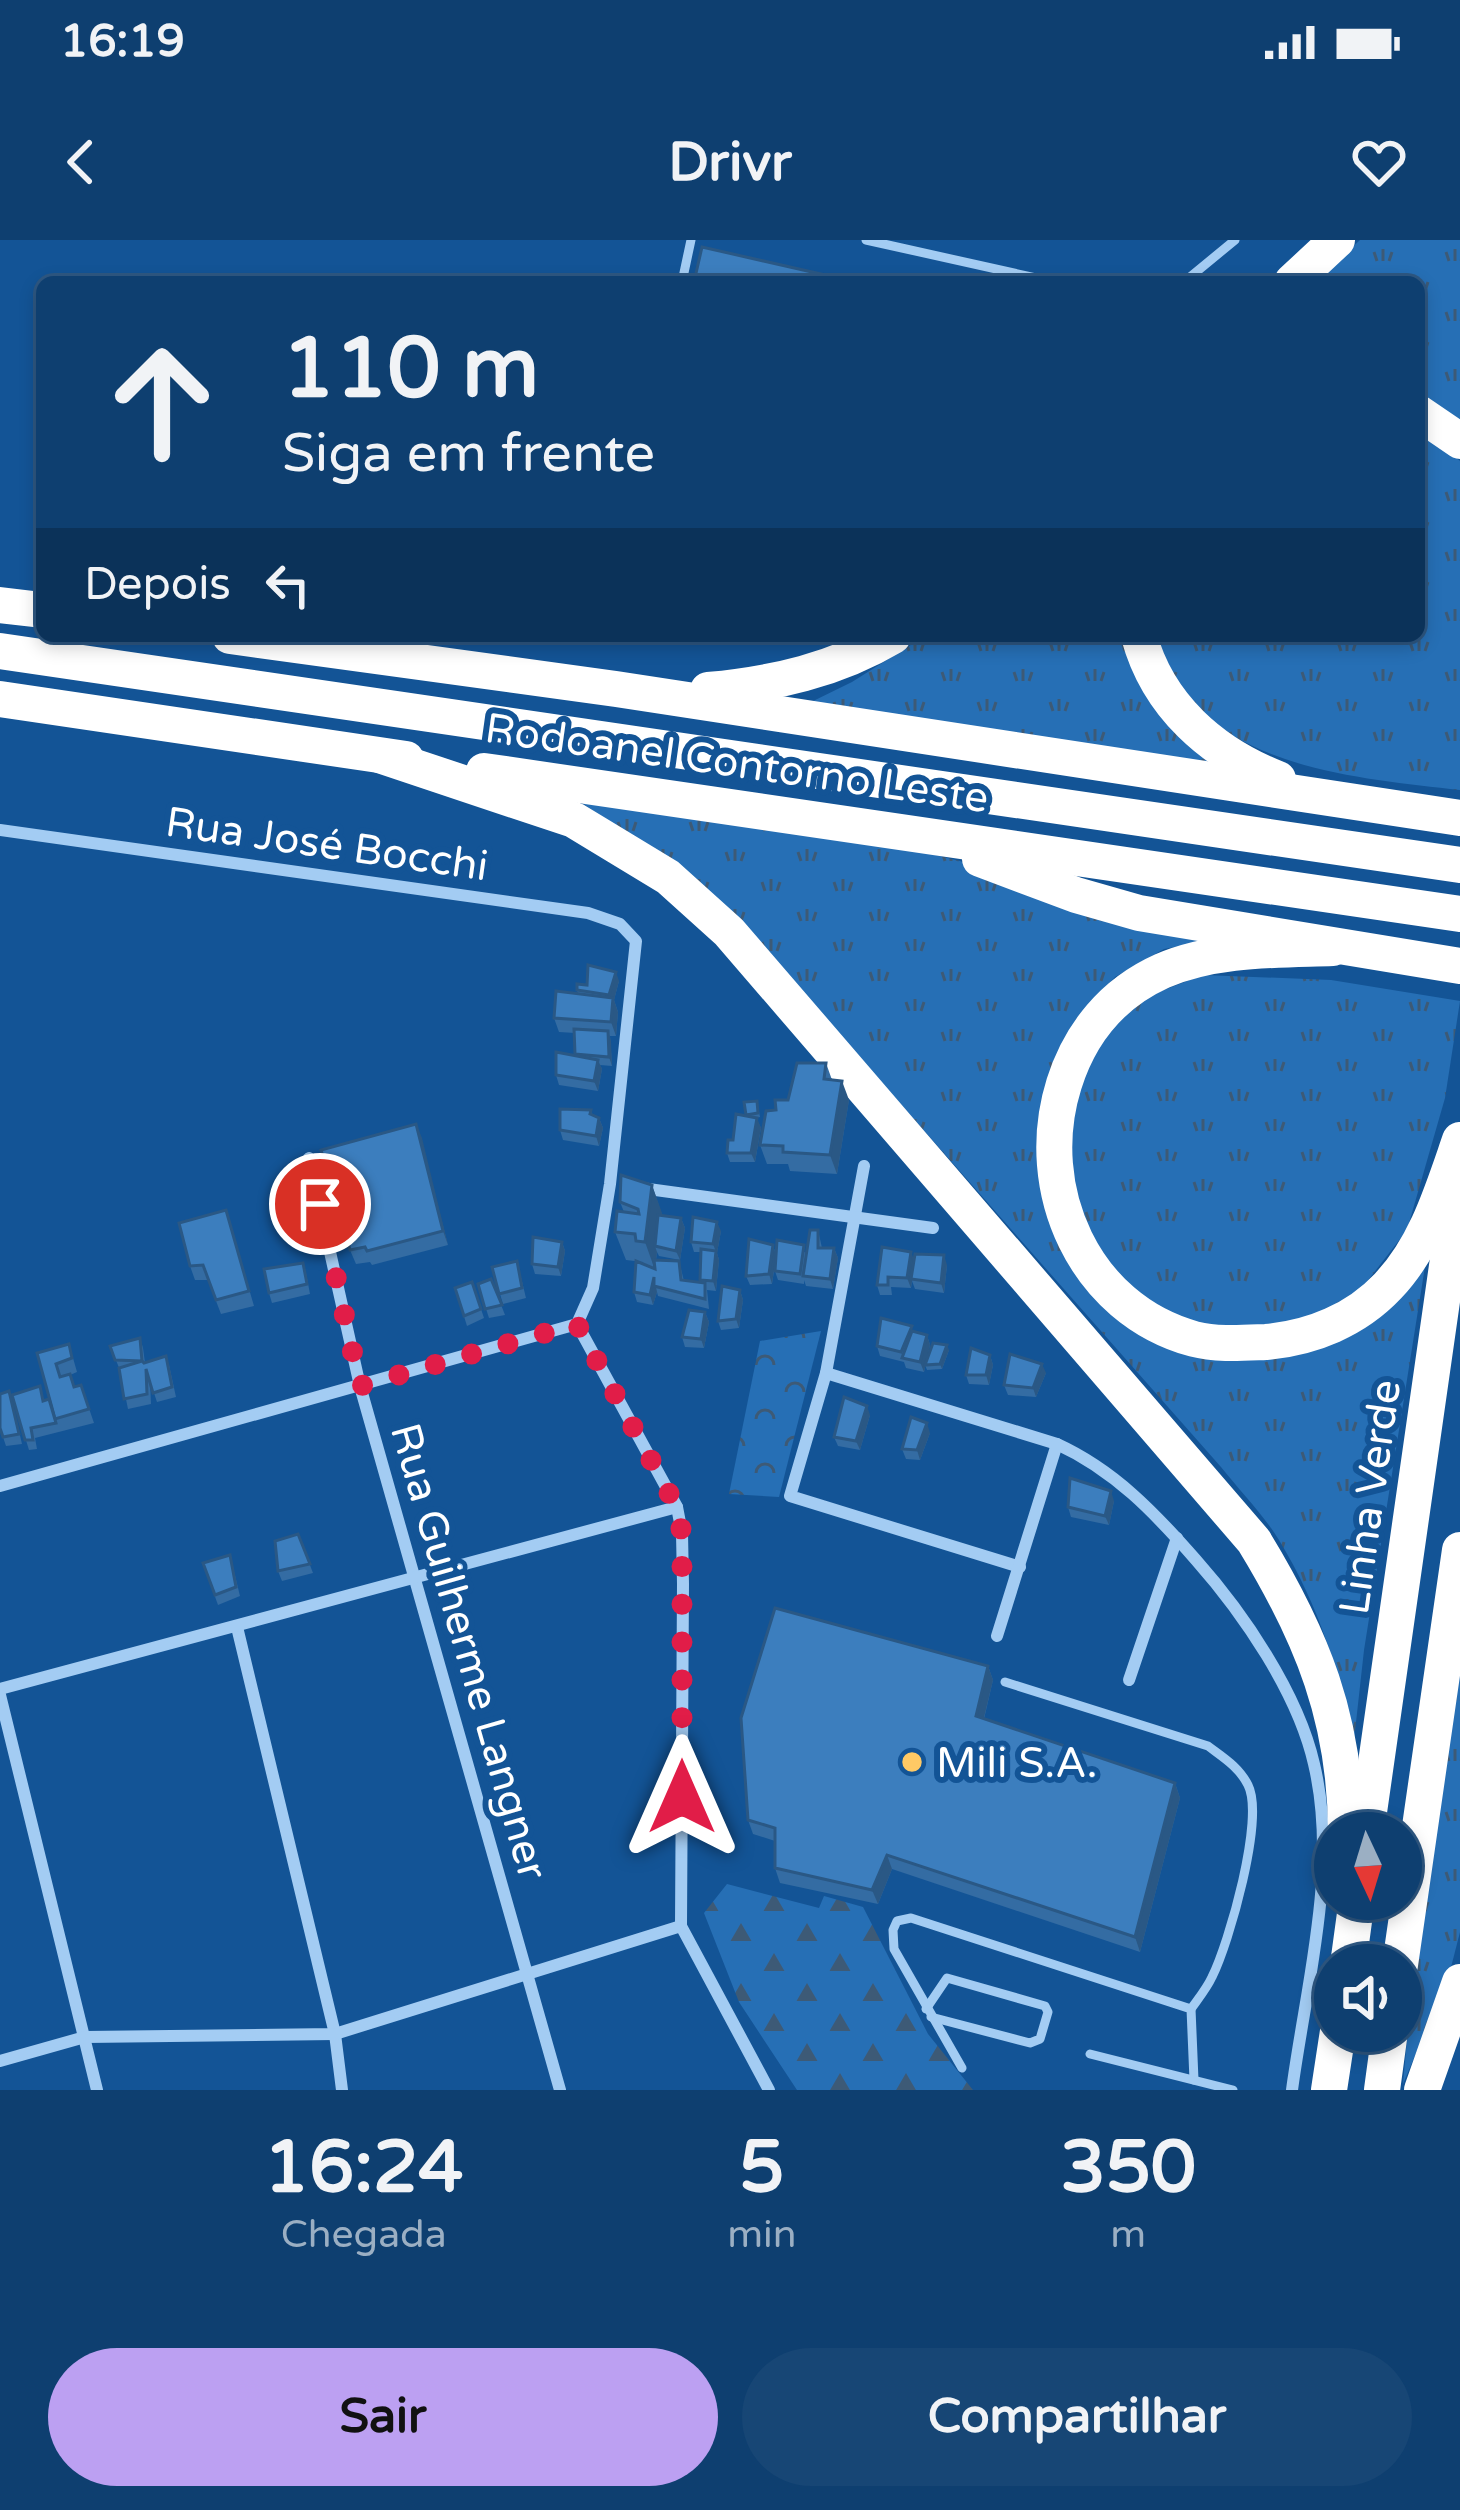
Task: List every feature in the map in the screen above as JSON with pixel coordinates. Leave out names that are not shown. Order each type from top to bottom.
[{"type":"highway","points":[[1298,276],[1337,240]]},
{"type":"highway","points":[[1425,417],[1460,441]]},
{"type":"highway","points":[[0,605],[36,609]]},
{"type":"highway","points":[[274,642],[616,689],[1460,818]]},
{"type":"highway","points":[[616,689],[700,691],[754,686],[843,661],[881,642]]},
{"type":"highway","points":[[1141,642],[1159,685],[1207,741],[1238,762],[1338,801]]},
{"type":"highway","name":"Rodoanel Contorno Leste","points":[[0,651],[1460,865]]},
{"type":"highway","name":"Rodoanel Contorno Leste","points":[[0,699],[1460,914]]},
{"type":"highway","points":[[382,755],[574,820],[644,860],[729,932],[1254,1540],[1291,1604],[1327,1689],[1340,1738],[1346,1812]]},
{"type":"highway","points":[[882,781],[1198,780]]},
{"type":"highway","points":[[897,831],[1106,904],[1333,948],[1460,966]]},
{"type":"highway","points":[[1333,948],[1235,953],[1184,963],[1130,988],[1086,1034],[1059,1100],[1054,1136],[1060,1206],[1084,1259],[1104,1285],[1134,1310],[1167,1330],[1198,1340],[1234,1344],[1314,1333],[1348,1318],[1390,1284],[1425,1234],[1460,1140]]},
{"type":"highway","name":"Linha Verde","points":[[1369,1812],[1460,1174]]},
{"type":"highway","points":[[1403,1944],[1460,1550]]},
{"type":"highway","points":[[1422,2090],[1460,1982]]},
{"type":"highway","points":[[1329,2090],[1335,2052]]},
{"type":"highway","points":[[1382,2090],[1387,2052]]},
{"type":"street","name":"Rua José Bocchi","points":[[0,830],[588,913],[620,924],[636,940],[610,1184]]},
{"type":"street","name":"Rua Guilherme Langner","points":[[309,1158],[360,1386],[560,2090]]},
{"type":"street","points":[[864,1166],[826,1373],[790,1496],[1020,1568]]},
{"type":"street","points":[[577,1324],[592,1288],[610,1184],[933,1228]]},
{"type":"street","points":[[0,1486],[577,1324]]},
{"type":"street","points":[[577,1324],[677,1508],[682,1550],[681,1926],[769,2090]]},
{"type":"street","points":[[826,1373],[1057,1444],[1088,1459],[1119,1480],[1177,1538],[1225,1593],[1253,1635],[1288,1698],[1313,1758],[1323,1843],[1292,2090]]},
{"type":"street","points":[[997,1636],[1057,1444]]},
{"type":"street","points":[[98,2090],[0,1692],[414,1575],[677,1508]]},
{"type":"street","points":[[1129,1680],[1177,1538]]},
{"type":"street","points":[[237,1627],[335,2034],[342,2090]]},
{"type":"street","points":[[0,2061],[85,2037],[335,2034],[681,1926]]},
{"type":"lane","points":[[683,276],[691,240]]},
{"type":"lane","points":[[866,240],[1027,276]]},
{"type":"lane","points":[[938,256],[941,240]]},
{"type":"lane","points":[[1191,276],[1234,240]]},
{"type":"lane","points":[[1006,1682],[1208,1746],[1235,1766],[1250,1788],[1256,1812],[1253,1842],[1214,1975],[1191,2008],[1194,2080]]},
{"type":"lane","points":[[962,2068],[894,1949],[892,1930],[897,1921],[911,1918],[1191,2008]]},
{"type":"lane","points":[[947,1978],[1045,2006],[1048,2012],[1040,2039],[1030,2043],[929,2013],[947,1978]]},
{"type":"lane","points":[[1090,2054],[1232,2090]]},
{"type":"green space","points":[[1360,240],[1460,240],[1460,422],[1425,399],[1425,276],[1322,276]]},
{"type":"green space","points":[[1425,429],[1460,461],[1460,790],[1371,779],[1280,757],[1239,739],[1204,713],[1176,680],[1160,642],[1425,642]]},
{"type":"green space","points":[[915,642],[1129,642],[1221,764],[803,706]]},
{"type":"green space","points":[[582,803],[931,854],[1084,911],[1226,937],[1164,949],[1115,977],[1076,1019],[1052,1064],[1080,1275],[1250,1353],[1426,1260],[1364,1650],[1353,1749],[1335,1667],[1317,1615],[1279,1540],[1259,1512],[838,1033],[680,869]]},
{"type":"green space","points":[[1203,975],[1331,980],[1460,1001],[1445,1098],[1407,1230],[1362,1288],[1298,1327],[1218,1333],[1159,1311],[1120,1282],[1069,1200],[1070,1098],[1099,1041],[1143,998]]},
{"type":"green space","points":[[821,1331],[779,1497],[729,1494],[760,1341]]},
{"type":"green space","points":[[1460,1643],[1460,1932],[1449,1975],[1422,2039],[1422,1944],[1416,1944]]},
{"type":"green space","points":[[727,1884],[819,1908],[824,1896],[863,1907],[928,2034],[973,2090],[797,2090],[739,2002],[704,1913]]},
{"type":"green space","points":[[1406,2052],[1417,2052],[1403,2084]]},
{"type":"building","points":[[702,247],[830,276],[695,276]]},
{"type":"building","points":[[588,965],[616,972],[609,995],[577,990],[577,984],[587,985]]},
{"type":"building","points":[[556,991],[613,998],[611,1022],[554,1018]]},
{"type":"building","points":[[574,1029],[608,1031],[609,1057],[575,1054]]},
{"type":"building","points":[[556,1052],[598,1060],[594,1081],[556,1075]]},
{"type":"building","points":[[797,1063],[826,1063],[824,1079],[842,1081],[830,1155],[783,1152],[783,1146],[760,1145],[766,1111],[776,1110],[775,1100],[788,1100]]},
{"type":"building","points":[[757,1101],[758,1113],[746,1115],[744,1102]]},
{"type":"building","points":[[560,1109],[591,1110],[599,1118],[596,1136],[560,1130]]},
{"type":"building","points":[[736,1114],[757,1118],[751,1153],[727,1153]]},
{"type":"building","points":[[416,1124],[443,1231],[367,1251],[365,1247],[350,1250],[321,1150]]},
{"type":"building","points":[[621,1175],[652,1185],[645,1242],[636,1241],[635,1234],[615,1232],[617,1211],[639,1214],[638,1209],[620,1202]]},
{"type":"building","points":[[226,1210],[249,1291],[216,1300],[203,1265],[190,1266],[179,1223]]},
{"type":"building","points":[[658,1215],[681,1218],[676,1251],[655,1246]]},
{"type":"building","points":[[693,1217],[717,1222],[713,1244],[691,1242]]},
{"type":"building","points":[[810,1230],[818,1230],[818,1248],[834,1248],[830,1279],[803,1276]]},
{"type":"building","points":[[533,1237],[562,1242],[558,1267],[532,1264]]},
{"type":"building","points":[[749,1239],[773,1245],[769,1274],[746,1276]]},
{"type":"building","points":[[777,1240],[804,1245],[800,1274],[775,1271]]},
{"type":"building","points":[[882,1247],[911,1252],[907,1278],[888,1277],[888,1285],[877,1285]]},
{"type":"building","points":[[701,1249],[716,1251],[713,1281],[700,1280]]},
{"type":"building","points":[[915,1254],[944,1255],[941,1283],[911,1279]]},
{"type":"building","points":[[654,1260],[679,1261],[681,1280],[705,1283],[705,1299],[654,1286],[654,1277],[650,1295],[634,1292],[636,1261],[655,1269]]},
{"type":"building","points":[[517,1261],[522,1288],[499,1294],[492,1267]]},
{"type":"building","points":[[303,1263],[307,1284],[269,1293],[264,1269]]},
{"type":"building","points":[[491,1279],[502,1305],[485,1309],[478,1284]]},
{"type":"building","points":[[472,1282],[481,1309],[464,1316],[455,1288]]},
{"type":"building","points":[[722,1286],[740,1290],[736,1319],[718,1321]]},
{"type":"building","points":[[689,1310],[705,1312],[701,1339],[682,1337]]},
{"type":"building","points":[[881,1318],[912,1326],[901,1352],[877,1346]]},
{"type":"building","points":[[912,1331],[927,1335],[920,1362],[902,1358]]},
{"type":"building","points":[[140,1338],[142,1361],[115,1360],[110,1346]]},
{"type":"building","points":[[933,1343],[947,1345],[940,1364],[925,1365]]},
{"type":"building","points":[[69,1344],[72,1358],[56,1364],[60,1377],[70,1374],[74,1387],[81,1385],[89,1409],[55,1419],[37,1353]]},
{"type":"building","points":[[971,1348],[990,1355],[986,1375],[966,1375]]},
{"type":"building","points":[[1010,1354],[1042,1364],[1033,1388],[1004,1385]]},
{"type":"building","points":[[166,1356],[172,1387],[153,1393],[146,1369],[147,1394],[124,1399],[119,1368]]},
{"type":"building","points":[[40,1386],[56,1423],[31,1428],[33,1440],[25,1440],[12,1395]]},
{"type":"building","points":[[9,1391],[19,1434],[3,1437],[0,1394]]},
{"type":"building","points":[[844,1397],[867,1406],[856,1441],[834,1437]]},
{"type":"building","points":[[911,1417],[927,1423],[917,1450],[902,1449]]},
{"type":"building","points":[[1070,1478],[1111,1491],[1105,1516],[1068,1507]]},
{"type":"building","points":[[298,1534],[310,1564],[278,1571],[275,1541]]},
{"type":"building","points":[[230,1555],[236,1587],[215,1595],[203,1563]]},
{"type":"building","name":"Mili S.A.","points":[[775,1608],[988,1666],[976,1716],[1175,1783],[1135,1937],[887,1855],[872,1890],[775,1868],[775,1828],[748,1820],[741,1718]]},
{"type":"place","name":"Mili S.A.","points":[[912,1762]]},
{"type":"route","points":[[320,1204],[360,1386],[577,1324],[677,1508],[682,1534],[682,1797]]}]
